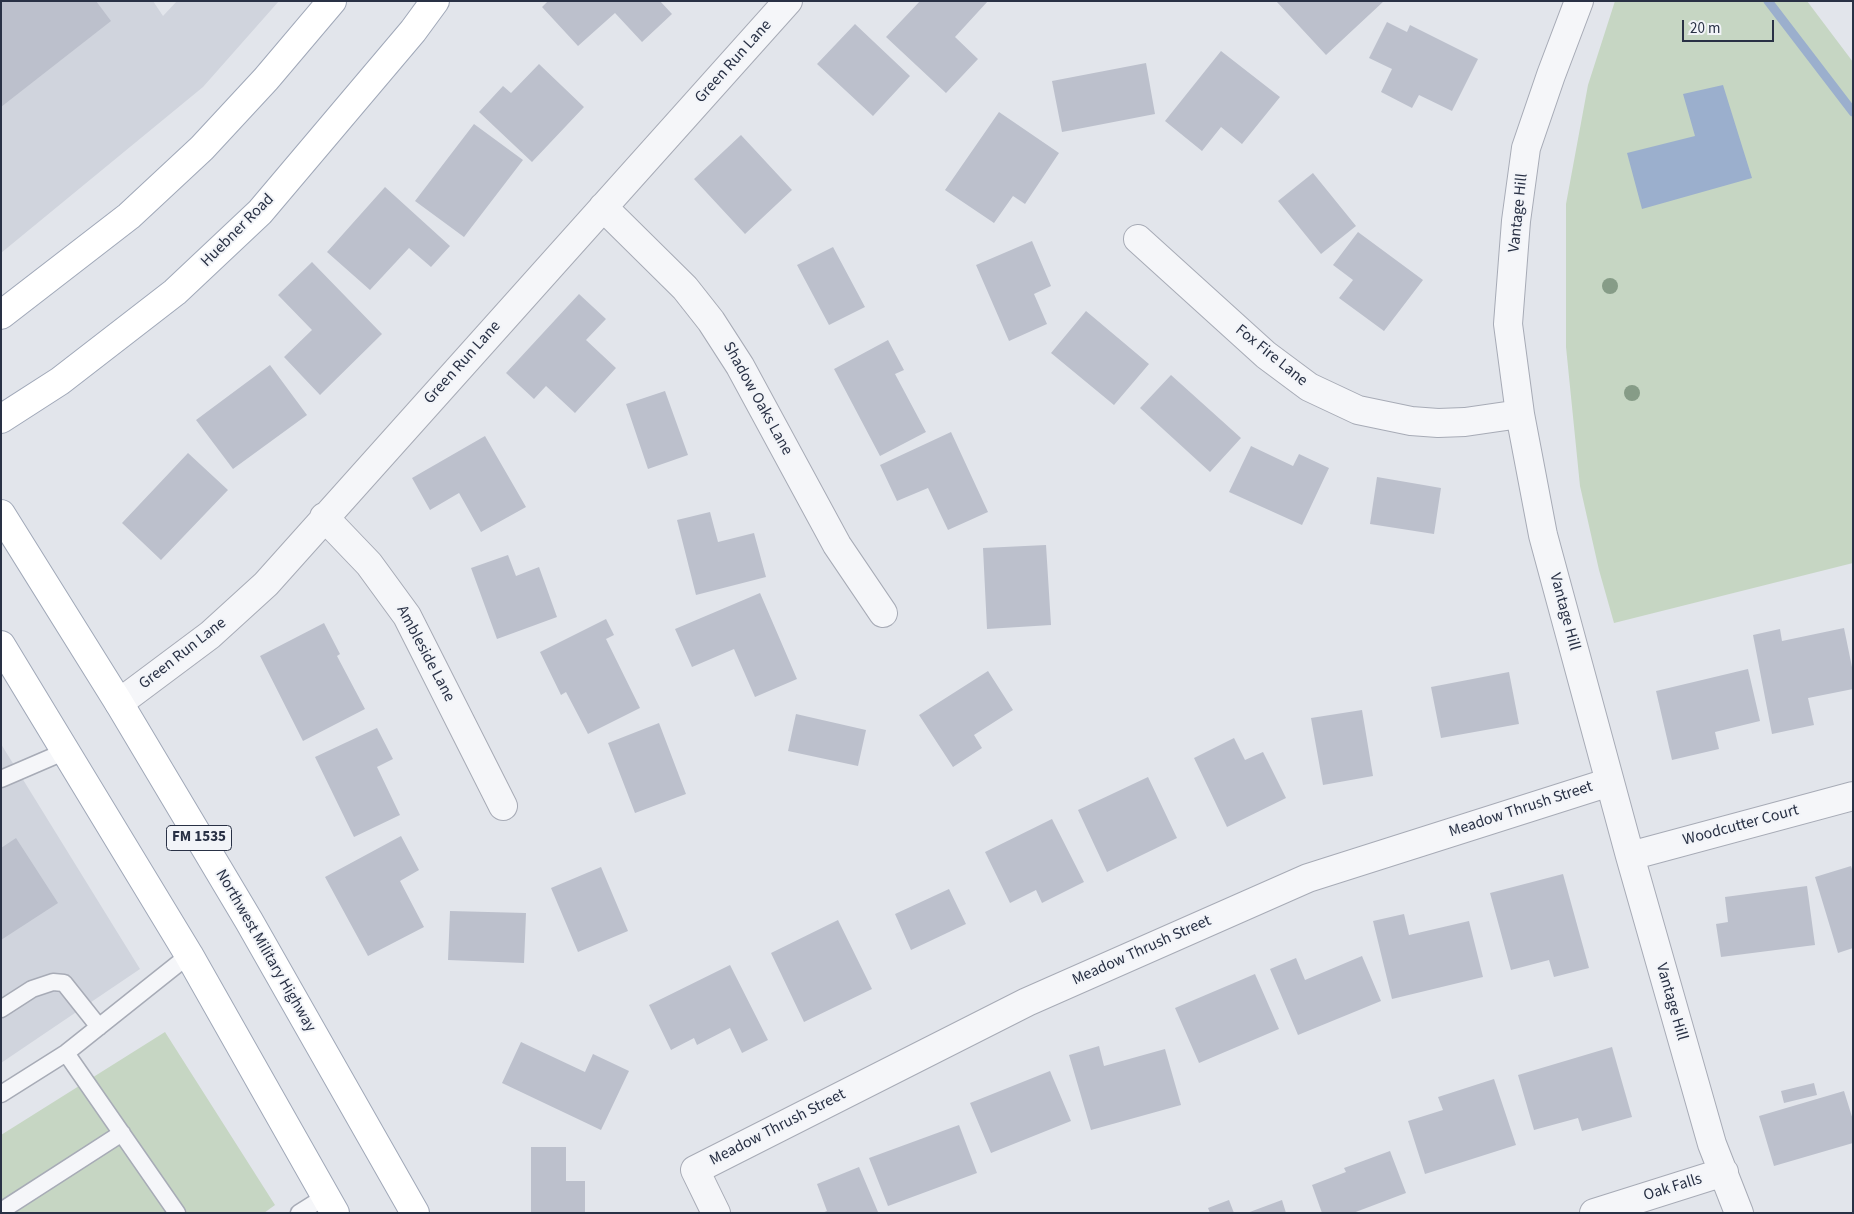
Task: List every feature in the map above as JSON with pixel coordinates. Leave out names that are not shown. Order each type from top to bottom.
[{"type":"main road","points":[[1,315],[129,216],[202,148],[266,79],[332,1]]},
{"type":"main road","name":"Huebner Road","points":[[1,419],[60,381],[175,292],[260,212],[413,31],[435,1]]},
{"type":"main road","name":"Northwest Military Highway","points":[[1,514],[119,703],[249,921],[415,1213]]},
{"type":"main road","points":[[1,644],[189,955],[330,1204]]},
{"type":"street","name":"Green Run Lane","points":[[119,703],[210,635],[266,584],[788,1]]},
{"type":"street","name":"Vantage Hill","points":[[1574,3],[1526,148],[1516,220],[1508,324],[1520,414],[1543,534],[1630,856],[1712,1144],[1739,1213]]},
{"type":"street","name":"Shadow Oaks Lane","points":[[603,207],[685,288],[711,321],[740,366],[837,545],[883,613]]},
{"type":"street","name":"Fox Fire Lane","points":[[1138,239],[1266,355],[1309,388],[1358,410],[1411,421],[1465,422],[1520,414]]},
{"type":"street","name":"Ambleside Lane","points":[[324,517],[369,564],[407,616],[503,806]]},
{"type":"street","name":"Meadow Thrush Street","points":[[716,1213],[695,1170],[1027,1002],[1308,878],[1610,782]]},
{"type":"street","name":"Woodcutter Court","points":[[1630,856],[1853,796]]},
{"type":"street","name":"Oak Falls","points":[[1594,1213],[1724,1172]]},
{"type":"lane","points":[[1,779],[66,750]]},
{"type":"lane","points":[[1,1094],[66,1053],[189,955]]},
{"type":"lane","points":[[1,1009],[32,990],[53,982],[64,983],[99,1027]]},
{"type":"lane","points":[[66,1053],[177,1213]]},
{"type":"lane","points":[[1,1211],[122,1133]]},
{"type":"lane","points":[[299,1213],[330,1204]]},
{"type":"shaded area","points":[[1,1],[153,1],[163,16],[177,1],[279,1],[203,87],[1,253]]},
{"type":"shaded area","points":[[1,744],[140,969],[1,1063]]},
{"type":"green space","points":[[1615,1],[1807,1],[1853,62],[1853,563],[1614,623],[1599,570],[1580,486],[1566,347],[1566,204],[1588,85]]},
{"type":"green space","points":[[165,1032],[275,1205],[264,1213],[1,1213],[1,1135]]},
{"type":"water","points":[[1723,85],[1752,178],[1642,209],[1627,153],[1695,136],[1683,94]]},
{"type":"building","points":[[1,1],[96,1],[111,21],[1,107]]},
{"type":"building","points":[[548,1],[660,1],[672,14],[642,42],[615,13],[578,46],[542,7]]},
{"type":"building","points":[[920,1],[988,1],[955,37],[978,59],[946,93],[886,37]]},
{"type":"building","points":[[1276,1],[1384,1],[1326,55]]},
{"type":"building","points":[[1387,22],[1407,32],[1410,25],[1478,59],[1452,111],[1419,95],[1412,108],[1381,92],[1392,69],[1369,58]]},
{"type":"building","points":[[855,24],[910,76],[873,116],[817,64]]},
{"type":"building","points":[[1221,51],[1280,97],[1242,144],[1221,127],[1202,151],[1165,121]]},
{"type":"building","points":[[1146,63],[1155,114],[1062,132],[1052,81]]},
{"type":"building","points":[[539,64],[584,107],[532,162],[479,112],[503,86],[511,93]]},
{"type":"building","points":[[999,112],[1059,153],[1025,204],[1013,196],[994,223],[945,190]]},
{"type":"building","points":[[474,124],[523,160],[464,237],[415,201]]},
{"type":"building","points":[[741,135],[792,190],[745,234],[694,179]]},
{"type":"building","points":[[1313,173],[1356,226],[1321,254],[1278,201]]},
{"type":"building","points":[[385,187],[450,246],[431,267],[409,248],[370,290],[327,252]]},
{"type":"building","points":[[1358,232],[1423,280],[1384,331],[1339,298],[1353,280],[1333,265]]},
{"type":"building","points":[[1032,241],[1051,286],[1034,294],[1047,324],[1009,341],[976,265]]},
{"type":"building","points":[[833,247],[865,307],[829,325],[797,265]]},
{"type":"building","points":[[312,262],[382,334],[320,395],[284,357],[312,330],[278,295]]},
{"type":"building","points":[[579,294],[606,319],[586,340],[616,368],[575,413],[546,386],[534,399],[506,373]]},
{"type":"building","points":[[1086,311],[1149,364],[1114,405],[1051,353]]},
{"type":"building","points":[[888,340],[904,370],[895,374],[926,432],[880,456],[834,369]]},
{"type":"building","points":[[270,365],[307,415],[233,469],[196,420]]},
{"type":"building","points":[[1171,375],[1241,438],[1210,472],[1140,408]]},
{"type":"building","points":[[665,391],[688,455],[648,469],[626,404]]},
{"type":"building","points":[[951,432],[988,512],[948,530],[928,488],[897,501],[880,465]]},
{"type":"building","points":[[485,436],[526,507],[481,532],[459,493],[430,510],[412,478]]},
{"type":"building","points":[[1251,446],[1293,466],[1299,454],[1329,468],[1302,525],[1229,492]]},
{"type":"building","points":[[188,453],[228,490],[161,560],[122,523]]},
{"type":"building","points":[[1377,477],[1441,488],[1434,534],[1370,524]]},
{"type":"building","points":[[710,512],[718,542],[754,533],[766,577],[696,595],[677,520]]},
{"type":"building","points":[[1046,545],[1051,625],[987,629],[983,548]]},
{"type":"building","points":[[508,555],[516,576],[539,567],[557,617],[497,639],[471,568]]},
{"type":"building","points":[[760,593],[797,679],[755,697],[734,649],[692,667],[675,629]]},
{"type":"building","points":[[606,619],[614,635],[606,639],[640,708],[588,734],[566,692],[561,695],[540,652]]},
{"type":"building","points":[[324,623],[340,654],[337,656],[365,709],[303,741],[260,656]]},
{"type":"building","points":[[1844,628],[1853,672],[1853,689],[1808,698],[1814,725],[1772,734],[1753,635],[1780,629],[1782,641]]},
{"type":"building","points":[[1748,669],[1760,721],[1715,732],[1719,749],[1672,760],[1656,691]]},
{"type":"building","points":[[988,671],[1013,710],[974,735],[982,748],[953,767],[919,715]]},
{"type":"building","points":[[1509,672],[1519,724],[1441,738],[1431,687]]},
{"type":"building","points":[[1362,710],[1373,776],[1323,785],[1311,718]]},
{"type":"building","points":[[796,714],[866,730],[858,766],[788,751]]},
{"type":"building","points":[[659,723],[686,794],[635,813],[608,743]]},
{"type":"building","points":[[377,728],[393,759],[377,767],[400,815],[354,837],[315,757]]},
{"type":"building","points":[[1234,738],[1245,760],[1263,752],[1286,798],[1227,827],[1194,758]]},
{"type":"building","points":[[1148,777],[1177,838],[1107,872],[1078,810]]},
{"type":"building","points":[[1052,819],[1084,882],[1042,903],[1036,890],[1010,903],[985,852]]},
{"type":"building","points":[[401,836],[419,870],[400,881],[424,927],[368,956],[325,877]]},
{"type":"building","points":[[16,838],[58,903],[1,940],[1,848]]},
{"type":"building","points":[[1851,866],[1853,872],[1853,948],[1838,953],[1815,877]]},
{"type":"building","points":[[601,867],[628,931],[578,952],[551,888]]},
{"type":"building","points":[[1563,874],[1589,968],[1554,977],[1549,960],[1511,970],[1490,893]]},
{"type":"building","points":[[1807,886],[1815,945],[1721,957],[1716,924],[1728,922],[1725,897]]},
{"type":"building","points":[[949,889],[966,924],[911,950],[895,914]]},
{"type":"building","points":[[450,911],[526,913],[524,963],[448,960]]},
{"type":"building","points":[[1404,914],[1409,935],[1469,921],[1483,977],[1392,999],[1373,921]]},
{"type":"building","points":[[838,920],[872,989],[804,1022],[771,953]]},
{"type":"building","points":[[1362,956],[1381,1001],[1298,1035],[1270,969],[1296,958],[1305,980]]},
{"type":"building","points":[[730,965],[768,1040],[742,1053],[730,1028],[697,1045],[694,1038],[671,1050],[649,1005]]},
{"type":"building","points":[[1255,974],[1279,1029],[1199,1063],[1175,1008]]},
{"type":"building","points":[[521,1042],[585,1072],[593,1054],[629,1071],[601,1130],[502,1083]]},
{"type":"building","points":[[1099,1046],[1104,1066],[1165,1049],[1181,1105],[1091,1130],[1069,1055]]},
{"type":"building","points":[[1612,1047],[1632,1117],[1582,1131],[1578,1118],[1534,1130],[1518,1075]]},
{"type":"building","points":[[1050,1071],[1071,1121],[991,1153],[970,1103]]},
{"type":"building","points":[[1494,1079],[1516,1145],[1425,1174],[1408,1121],[1443,1110],[1438,1097]]},
{"type":"building","points":[[1814,1083],[1817,1095],[1784,1103],[1781,1091]]},
{"type":"building","points":[[1844,1091],[1853,1120],[1853,1143],[1774,1166],[1759,1116]]},
{"type":"building","points":[[959,1125],[977,1173],[888,1206],[869,1158]]},
{"type":"building","points":[[531,1147],[566,1147],[566,1181],[585,1181],[585,1213],[531,1213]]},
{"type":"building","points":[[1390,1151],[1406,1193],[1353,1213],[1322,1213],[1312,1185],[1346,1172],[1344,1168]]},
{"type":"building","points":[[859,1167],[878,1212],[822,1213],[827,1211],[817,1184]]},
{"type":"building","points":[[1229,1200],[1234,1213],[1210,1213],[1208,1208]]},
{"type":"building","points":[[1282,1200],[1286,1213],[1247,1213]]},
{"type":"waterway","points":[[1768,1],[1853,112]]}]
